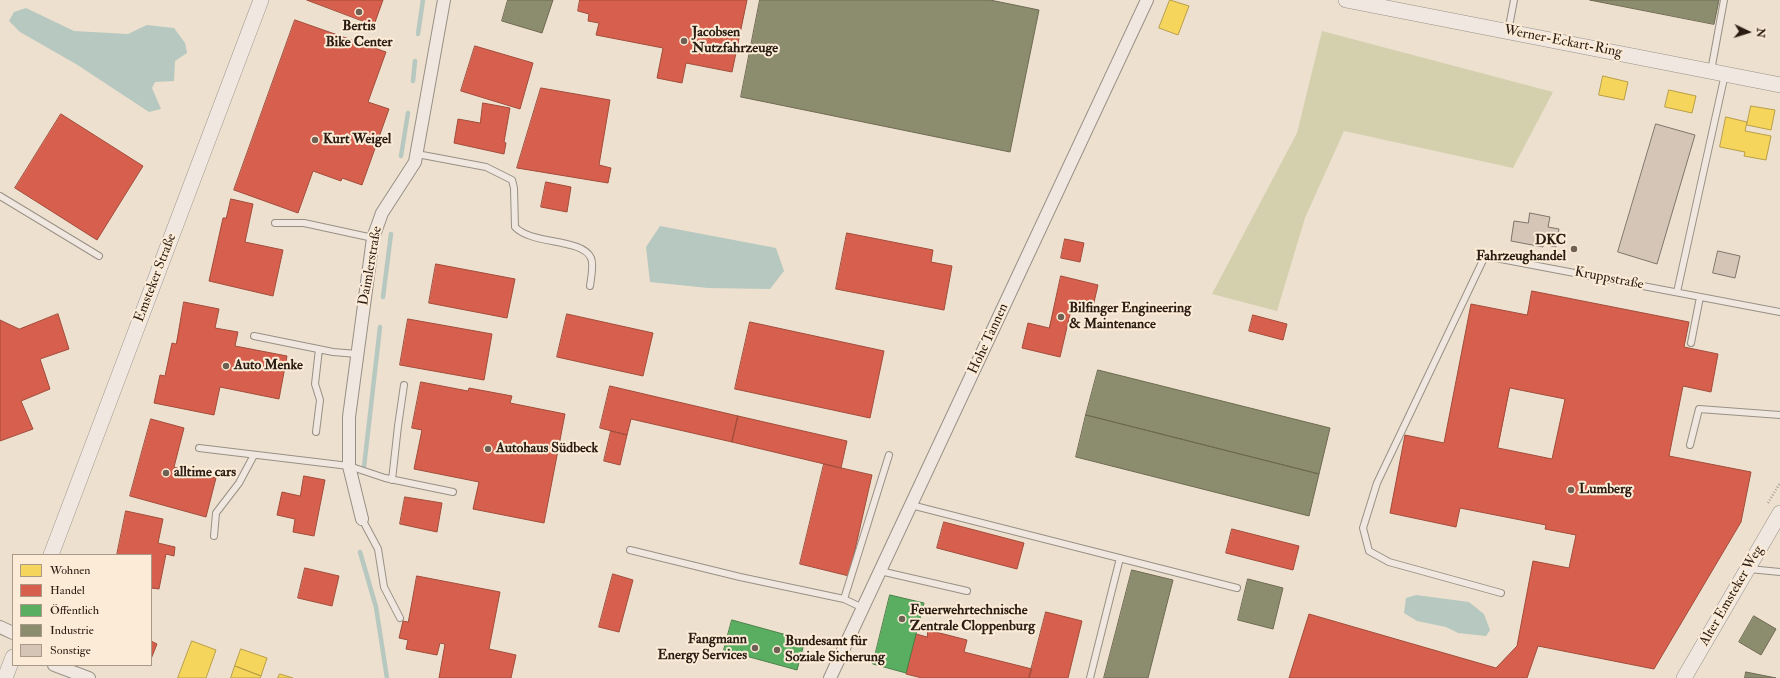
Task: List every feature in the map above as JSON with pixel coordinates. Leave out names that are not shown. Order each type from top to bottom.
[{"type":"street","name":"Emsteker Straße","points":[[51,554],[261,0]]},
{"type":"street","name":"Daimlerstraße","points":[[362,519],[348,466],[349,417],[373,238],[382,213],[415,162],[444,0]]},
{"type":"street","name":"Hohe Tannen","points":[[830,678],[1147,0]]},
{"type":"street","name":"Werner-Eckart-Ring","points":[[1346,0],[1780,85]]},
{"type":"street","name":"Alter Emsteker Weg","points":[[1684,678],[1780,513]]},
{"type":"street","points":[[0,627],[12,633]]},
{"type":"street","points":[[5,678],[12,660]]},
{"type":"street","points":[[57,666],[89,678]]},
{"type":"lane","points":[[1508,32],[1514,0]]},
{"type":"lane","points":[[1677,292],[1718,73],[1724,0]]},
{"type":"lane","points":[[417,154],[486,167],[512,180],[514,188],[515,228],[520,233],[545,241],[571,245],[586,251],[592,259],[590,286]]},
{"type":"lane","points":[[0,196],[99,256]]},
{"type":"lane","points":[[275,223],[304,223],[373,238]]},
{"type":"lane","name":"Kruppstraße","points":[[1501,593],[1389,562],[1369,550],[1363,528],[1377,483],[1485,256],[1780,312]]},
{"type":"lane","points":[[1691,343],[1700,297]]},
{"type":"lane","points":[[254,336],[319,349],[357,354]]},
{"type":"lane","points":[[316,432],[320,400],[315,384],[319,349]]},
{"type":"lane","points":[[392,480],[404,385]]},
{"type":"lane","points":[[1690,445],[1699,409],[1780,416]]},
{"type":"lane","points":[[199,448],[348,466],[392,480],[453,492]]},
{"type":"lane","points":[[214,536],[216,513],[239,482],[254,455]]},
{"type":"lane","points":[[844,599],[889,455]]},
{"type":"lane","points":[[911,505],[1237,588]]},
{"type":"lane","points":[[362,519],[378,549],[384,587],[400,618]]},
{"type":"lane","points":[[630,550],[740,577],[844,599],[863,608]]},
{"type":"lane","points":[[1090,678],[1120,558]]},
{"type":"lane","points":[[1748,569],[1780,572]]},
{"type":"lane","points":[[880,570],[967,591]]},
{"type":"shaded area","points":[[26,8],[74,31],[128,34],[147,25],[174,28],[185,43],[187,53],[175,61],[174,81],[155,82],[152,88],[161,109],[149,112],[76,64],[20,32],[9,21],[14,12]]},
{"type":"shaded area","points":[[1322,31],[1553,92],[1513,168],[1344,131],[1305,218],[1277,311],[1212,294],[1297,133]]},
{"type":"shaded area","points":[[660,226],[776,248],[784,271],[770,289],[708,288],[650,282],[646,247]]},
{"type":"shaded area","points":[[1416,595],[1469,602],[1484,614],[1490,630],[1486,636],[1458,633],[1446,627],[1417,621],[1404,613],[1406,598]]},
{"type":"building: Wohnen","points":[[1170,0],[1189,6],[1178,35],[1159,28]]},
{"type":"building: Wohnen","points":[[1603,76],[1628,82],[1624,100],[1599,95]]},
{"type":"building: Wohnen","points":[[1669,90],[1696,96],[1692,113],[1665,107]]},
{"type":"building: Wohnen","points":[[1751,106],[1775,110],[1771,130],[1747,125]]},
{"type":"building: Wohnen","points":[[1726,117],[1747,122],[1745,131],[1771,136],[1766,160],[1744,156],[1745,152],[1720,147]]},
{"type":"building: Wohnen","points":[[192,641],[216,650],[206,678],[178,678]]},
{"type":"building: Wohnen","points":[[241,649],[267,658],[261,676],[235,666]]},
{"type":"building: Wohnen","points":[[235,666],[261,676],[260,678],[231,678]]},
{"type":"building: Wohnen","points":[[280,674],[293,678],[278,678]]},
{"type":"building: Handel","name":"Bertis Bike Center","points":[[307,0],[383,0],[374,25]]},
{"type":"building: Handel","name":"Jacobsen Nutzfahrzeuge","points":[[580,0],[747,0],[732,72],[686,63],[682,83],[657,78],[663,48],[596,35],[599,23],[588,21],[589,14],[578,11]]},
{"type":"building: Handel","name":"Kurt Weigel","points":[[295,20],[386,52],[368,102],[389,109],[362,185],[342,178],[341,181],[313,171],[298,213],[234,190]]},
{"type":"building: Handel","points":[[475,46],[533,63],[520,109],[461,91]]},
{"type":"building: Handel","points":[[541,88],[610,100],[599,165],[611,168],[608,183],[517,168]]},
{"type":"building: Handel","points":[[483,103],[510,108],[504,142],[506,143],[504,154],[454,143],[458,119],[480,123]]},
{"type":"building: Handel","points":[[61,114],[143,166],[97,240],[15,188]]},
{"type":"building: Handel","points":[[546,182],[571,187],[567,212],[541,207]]},
{"type":"building: Handel","points":[[231,199],[253,204],[245,242],[283,250],[273,296],[209,281],[223,218],[226,218]]},
{"type":"building: Handel","points":[[847,233],[933,250],[931,262],[952,266],[944,310],[836,289]]},
{"type":"building: Handel","points":[[1065,239],[1084,243],[1080,262],[1061,258]]},
{"type":"building: Handel","points":[[436,264],[515,279],[507,318],[429,303]]},
{"type":"building: Handel","name":"Bilfinger Engineering & Maintenance","points":[[1061,276],[1098,285],[1092,311],[1072,306],[1060,357],[1022,348],[1028,323],[1049,328]]},
{"type":"building: Handel","name":"Lumberg","points":[[1532,291],[1689,322],[1684,347],[1718,354],[1711,392],[1683,386],[1669,456],[1751,472],[1741,522],[1654,669],[1538,646],[1527,678],[1289,678],[1309,614],[1496,668],[1517,646],[1533,561],[1569,568],[1576,535],[1545,529],[1546,525],[1460,508],[1456,527],[1390,513],[1405,435],[1444,443],[1471,304],[1527,315]],"holes":[[[1510,388],[1565,399],[1552,459],[1498,448]]]},
{"type":"building: Handel","name":"Auto Menke","points":[[184,302],[219,309],[215,328],[238,332],[235,346],[287,356],[279,399],[220,387],[214,415],[154,403],[160,375],[165,376],[172,343],[176,344]]},
{"type":"building: Handel","points":[[58,314],[69,349],[40,359],[50,389],[21,401],[33,429],[0,441],[0,320],[19,329]]},
{"type":"building: Handel","points":[[567,314],[653,333],[643,376],[557,357]]},
{"type":"building: Handel","points":[[1253,315],[1287,324],[1283,340],[1249,331]]},
{"type":"building: Handel","points":[[408,319],[492,334],[484,380],[400,365]]},
{"type":"building: Handel","points":[[750,322],[884,351],[870,418],[735,389]]},
{"type":"building: Handel","name":"Autohaus Südbeck","points":[[421,382],[468,391],[469,388],[512,396],[510,403],[565,414],[544,523],[473,509],[479,482],[414,469],[422,430],[412,428]]},
{"type":"building: Handel","points":[[610,386],[738,416],[732,442],[631,419],[627,435],[600,428]]},
{"type":"building: Handel","points":[[738,416],[847,441],[841,468],[732,442]]},
{"type":"building: Handel","name":"alltime cars","points":[[151,419],[184,428],[174,467],[216,478],[206,517],[130,496]]},
{"type":"building: Handel","points":[[611,431],[627,435],[620,465],[604,461]]},
{"type":"building: Handel","points":[[824,464],[872,475],[849,576],[800,564]]},
{"type":"building: Handel","points":[[304,476],[325,480],[314,536],[293,532],[295,519],[277,515],[282,492],[300,496]]},
{"type":"building: Handel","points":[[405,497],[442,503],[437,532],[400,524]]},
{"type":"building: Handel","points":[[126,511],[163,519],[158,543],[175,547],[174,556],[166,554],[159,589],[152,588],[152,554],[117,554]]},
{"type":"building: Handel","points":[[944,522],[1024,543],[1017,569],[937,548]]},
{"type":"building: Handel","points":[[1232,529],[1299,546],[1293,570],[1226,553]]},
{"type":"building: Handel","points":[[305,568],[339,576],[332,606],[298,598]]},
{"type":"building: Handel","points":[[613,574],[633,580],[619,632],[599,627]]},
{"type":"building: Handel","points":[[417,576],[500,592],[489,649],[516,655],[511,678],[439,678],[445,644],[440,643],[437,655],[406,649],[408,640],[399,638],[403,621],[408,622]]},
{"type":"building: Handel","points":[[1046,612],[1082,621],[1068,678],[1029,678]]},
{"type":"building: Handel","points":[[928,630],[967,640],[964,652],[1032,669],[1029,678],[922,678],[906,674],[916,634],[927,637]]},
{"type":"building: Handel","points":[[152,642],[157,644],[152,656]]},
{"type":"building: Öffentlich","name":"Feuerwehrtechnische Zentrale Cloppenburg","points":[[890,595],[924,603],[906,673],[873,664]]},
{"type":"building: Öffentlich","points":[[732,620],[805,640],[797,670],[724,650]]},
{"type":"building: Industrie","points":[[508,0],[553,0],[542,33],[502,21]]},
{"type":"building: Industrie","points":[[760,0],[990,0],[1039,10],[1010,152],[741,97]]},
{"type":"building: Industrie","points":[[1590,0],[1719,0],[1714,24]]},
{"type":"building: Industrie","points":[[1098,370],[1330,428],[1319,474],[1086,415]]},
{"type":"building: Industrie","points":[[1086,415],[1319,474],[1309,516],[1076,457]]},
{"type":"building: Industrie","points":[[1132,570],[1173,580],[1148,678],[1104,678]]},
{"type":"building: Industrie","points":[[1248,579],[1283,588],[1273,629],[1238,620]]},
{"type":"building: Industrie","points":[[1754,616],[1776,629],[1761,655],[1739,642]]},
{"type":"building: Industrie","points":[[1746,672],[1776,678],[1745,678]]},
{"type":"building: Sonstige","points":[[1656,124],[1695,135],[1657,264],[1618,252]]},
{"type":"building: Sonstige","points":[[1530,213],[1550,217],[1548,227],[1559,229],[1556,247],[1543,244],[1543,247],[1511,241],[1514,221],[1528,223]]},
{"type":"building: Sonstige","points":[[1718,251],[1740,256],[1735,278],[1713,273]]},
{"type":"waterway","points":[[418,34],[423,0]]},
{"type":"waterway","points":[[413,81],[415,61]]},
{"type":"waterway","points":[[401,156],[408,113]]},
{"type":"waterway","points":[[383,297],[391,234]]},
{"type":"waterway","points":[[364,467],[380,327]]},
{"type":"waterway","points":[[360,552],[376,607],[387,678]]},
{"type":"place","name":"Bertis Bike Center","points":[[359,12]]},
{"type":"place","name":"Jacobsen Nutzfahrzeuge","points":[[684,41]]},
{"type":"place","name":"Kurt Weigel","points":[[315,140]]},
{"type":"place","name":"DKC Fahrzeughandel","points":[[1574,249]]},
{"type":"place","name":"Bilfinger Engineering & Maintenance","points":[[1061,317]]},
{"type":"place","name":"Auto Menke","points":[[226,366]]},
{"type":"place","name":"Autohaus Südbeck","points":[[488,449]]},
{"type":"place","name":"alltime cars","points":[[166,473]]},
{"type":"place","name":"Lumberg","points":[[1571,490]]},
{"type":"place","name":"Feuerwehrtechnische Zentrale Cloppenburg","points":[[902,619]]},
{"type":"place","name":"Fangmann Energy Services","points":[[755,648]]},
{"type":"place","name":"Bundesamt für Soziale Sicherung","points":[[777,650]]}]
